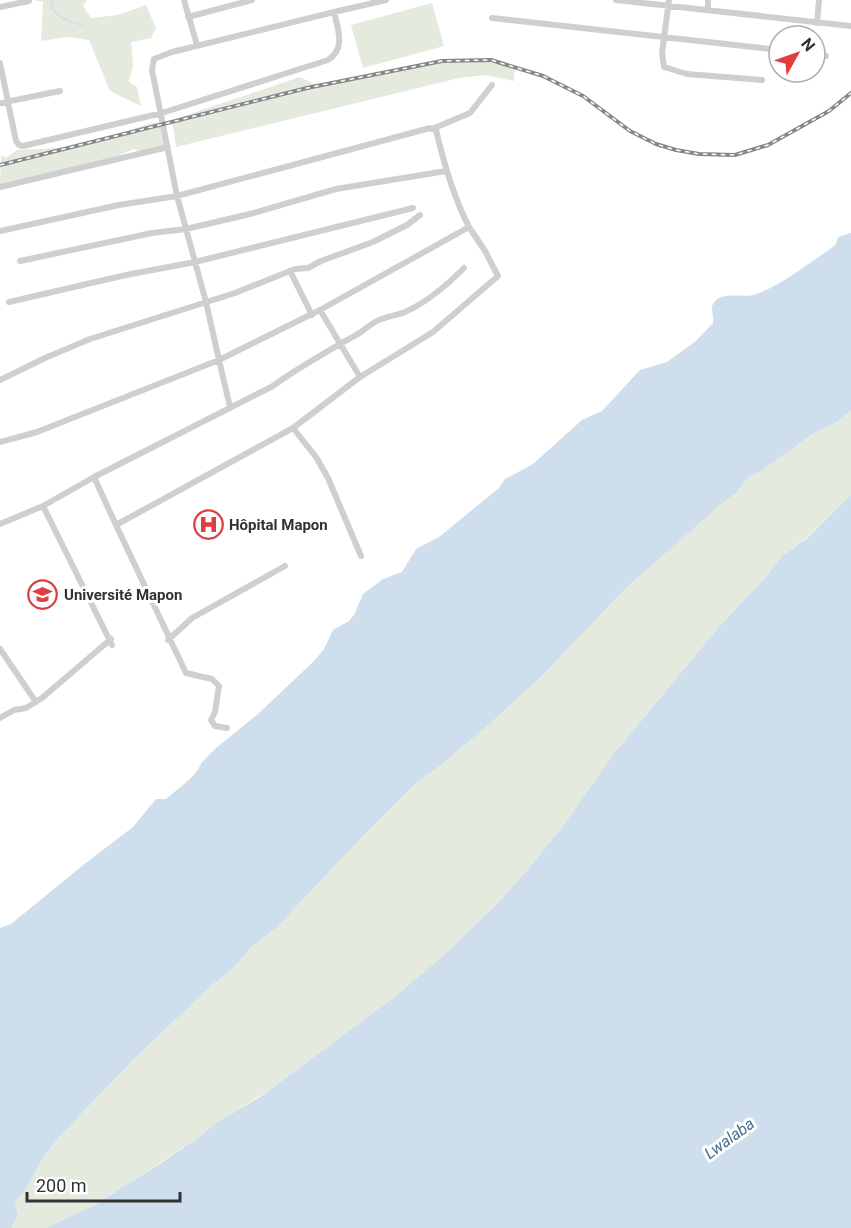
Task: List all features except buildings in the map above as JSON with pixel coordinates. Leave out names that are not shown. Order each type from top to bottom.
[{"type":"street","points":[[184,0],[197,45]]},
{"type":"street","points":[[188,17],[224,3],[252,0]]},
{"type":"street","points":[[230,407],[206,302],[177,196],[152,70],[154,59],[172,51],[386,0]]},
{"type":"street","points":[[616,0],[669,3],[708,10],[851,26]]},
{"type":"street","points":[[708,0],[708,10]]},
{"type":"street","points":[[817,22],[819,0]]},
{"type":"street","points":[[0,7],[29,1]]},
{"type":"street","points":[[669,3],[663,36],[664,68],[687,74],[762,81]]},
{"type":"street","points":[[0,68],[16,141],[23,146],[162,113],[328,60],[338,51],[340,39],[334,12]]},
{"type":"street","points":[[492,18],[767,49]]},
{"type":"street","points":[[0,231],[119,205],[177,196],[432,129],[470,113],[492,86]]},
{"type":"street","points":[[0,103],[60,91]]},
{"type":"street","points":[[116,525],[293,428],[360,377],[433,332],[498,276],[459,208],[446,171],[436,130],[432,129]]},
{"type":"street","points":[[0,188],[168,147]]},
{"type":"street","points":[[21,261],[152,233],[186,229],[250,214],[336,189],[446,171]]},
{"type":"street","points":[[9,302],[195,262],[413,208]]},
{"type":"street","points":[[0,380],[90,339],[236,293],[290,271],[308,268],[373,242],[407,225],[420,215]]},
{"type":"street","points":[[0,442],[37,432],[219,360],[312,315],[469,227]]},
{"type":"street","points":[[0,524],[43,506],[94,477],[273,386],[375,321],[416,307],[449,283],[464,268]]},
{"type":"street","points":[[290,271],[312,315]]},
{"type":"street","points":[[321,310],[360,377]]},
{"type":"street","points":[[293,428],[316,457],[328,478],[361,556]]},
{"type":"street","points":[[94,477],[168,640],[186,674],[212,679],[219,686],[215,712],[211,720],[215,726],[227,728]]},
{"type":"street","points":[[0,718],[36,702],[112,642],[43,506]]},
{"type":"street","points":[[168,640],[192,618],[285,566]]},
{"type":"street","points":[[0,649],[36,702]]},
{"type":"shaded area","points":[[34,0],[87,0],[83,6],[91,18],[118,15],[146,5],[156,28],[151,38],[131,42],[133,65],[129,82],[137,87],[141,106],[110,91],[89,40],[67,37],[41,41],[43,2]]},
{"type":"shaded area","points":[[432,3],[444,46],[363,68],[351,25]]},
{"type":"shaded area","points":[[441,59],[473,60],[515,67],[514,81],[485,75],[459,78],[176,147],[172,120],[300,77],[322,88],[323,83]]},
{"type":"shaded area","points":[[165,121],[168,146],[139,151],[134,149],[112,158],[0,186],[1,155],[6,158],[17,150],[75,147],[92,141],[103,141],[144,125]]},
{"type":"shaded area","points":[[851,411],[851,495],[805,539],[782,556],[765,578],[718,628],[612,756],[563,826],[497,904],[445,954],[397,995],[268,1091],[79,1214],[46,1228],[12,1228],[17,1212],[15,1202],[59,1137],[135,1058],[212,985],[232,970],[251,947],[277,927],[417,782],[485,728],[542,676],[627,587],[721,503],[736,493],[748,477],[760,472],[814,433],[835,423]]},
{"type":"water","points":[[851,233],[851,411],[835,423],[814,433],[760,472],[748,477],[736,493],[627,587],[542,676],[485,728],[417,782],[277,927],[251,947],[232,970],[212,985],[135,1058],[59,1137],[15,1202],[18,1215],[12,1228],[0,1228],[0,928],[11,924],[133,827],[156,799],[166,799],[190,779],[216,748],[258,714],[314,661],[324,649],[333,630],[349,621],[354,615],[363,594],[383,579],[402,572],[416,549],[439,537],[499,488],[505,479],[533,464],[582,420],[602,411],[640,370],[667,362],[696,341],[713,323],[712,308],[715,301],[724,296],[751,295],[776,285],[829,250],[836,244],[838,237]]},
{"type":"water","name":"Lwalaba","points":[[851,495],[851,1228],[46,1228],[93,1206],[164,1161],[216,1123],[260,1097],[397,995],[445,954],[497,904],[530,867],[563,826],[612,756],[718,628],[765,578],[782,556],[806,539]]},
{"type":"waterway","points":[[51,0],[54,11],[58,15],[85,26]]},
{"type":"railway","points":[[0,165],[307,88],[442,61],[491,60],[543,76],[583,96],[630,131],[656,144],[699,154],[735,155],[768,145],[829,111],[851,93]]},
{"type":"place","name":"Hôpital Mapon","points":[[208,525]]},
{"type":"place","name":"Université Mapon","points":[[43,595]]}]
